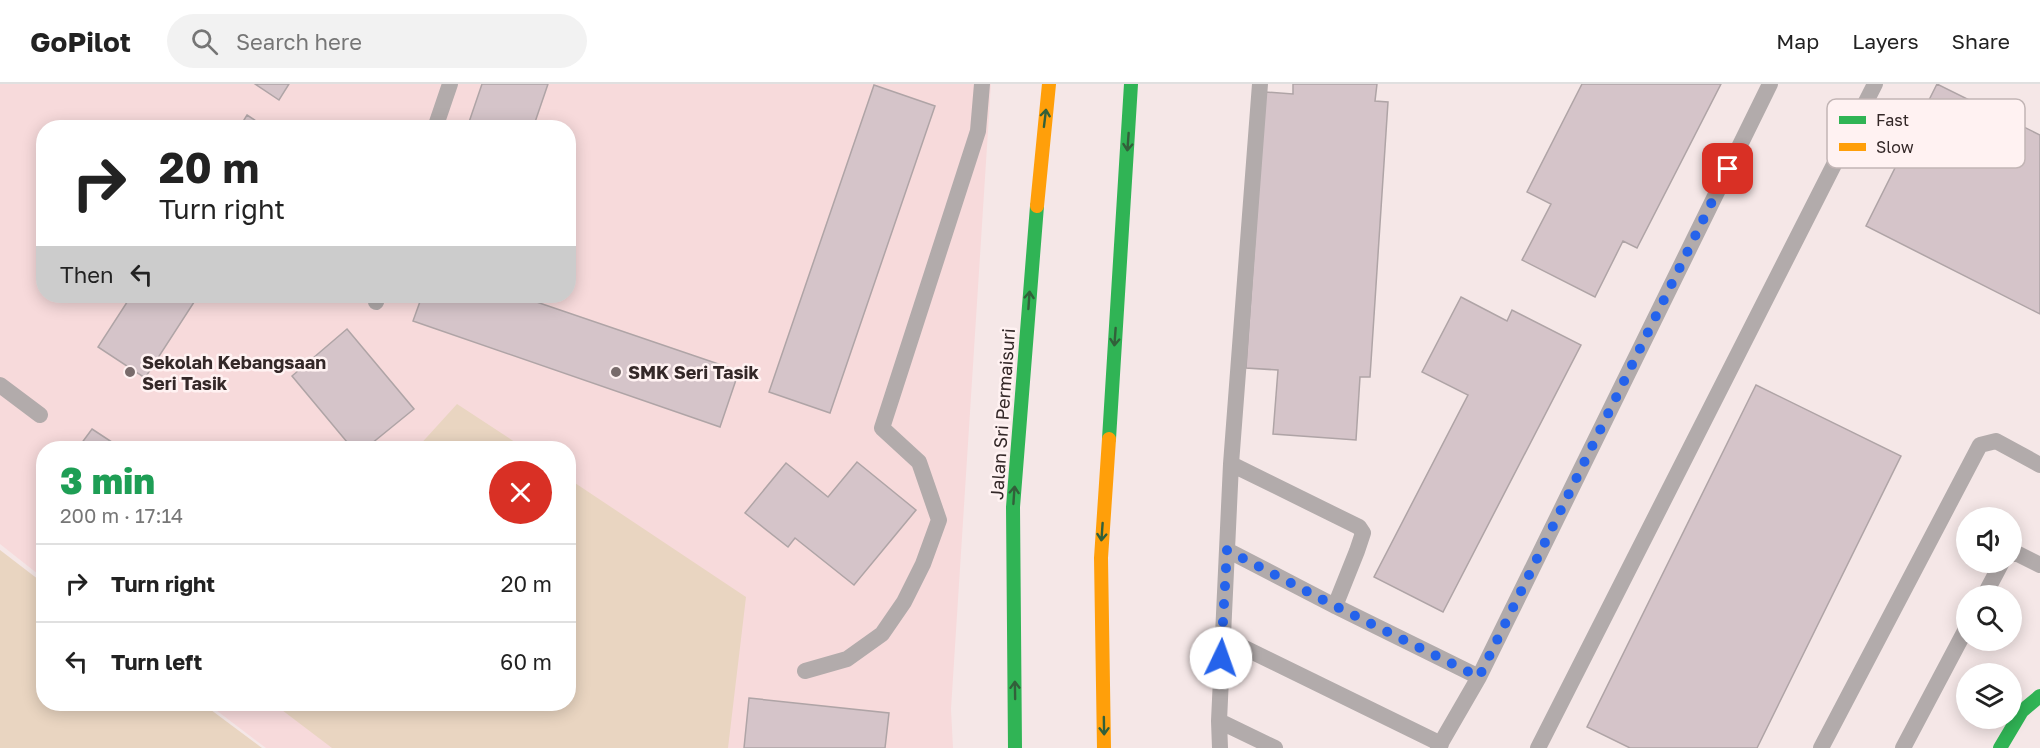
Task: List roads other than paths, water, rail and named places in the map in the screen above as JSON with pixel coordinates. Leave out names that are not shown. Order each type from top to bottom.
[{"type":"main road","name":"Jalan Sri Permaisuri","points":[[1015,748],[1013,507],[1041,153],[1049,84]]},
{"type":"main road","points":[[1104,748],[1101,558],[1131,84]]},
{"type":"main road","points":[[2000,748],[2012,726],[2033,699],[2040,696]]},
{"type":"lane","points":[[438,120],[450,84]]},
{"type":"lane","points":[[806,671],[847,659],[882,634],[904,602],[939,520],[919,462],[882,428],[978,131],[982,84]]},
{"type":"lane","points":[[1220,748],[1222,637],[1231,464],[1260,84]]},
{"type":"lane","points":[[1222,637],[1439,746],[1479,677],[1770,84]]},
{"type":"lane","points":[[1867,99],[1875,84]]},
{"type":"lane","points":[[1538,748],[1832,168]]},
{"type":"lane","points":[[0,385],[40,415]]},
{"type":"lane","points":[[1821,748],[1980,445],[1996,441],[2040,465]]},
{"type":"lane","points":[[1231,464],[1359,526],[1363,533],[1335,606]]},
{"type":"lane","points":[[1227,550],[1479,677]]},
{"type":"lane","points":[[2022,556],[2040,565]]},
{"type":"lane","points":[[1903,748],[1956,648]]},
{"type":"lane","points":[[1219,721],[1275,748]]},
{"type":"place","name":"Sekolah Kebangsaan Seri Tasik","points":[[130,372]]},
{"type":"place","name":"SMK Seri Tasik","points":[[616,372]]}]
